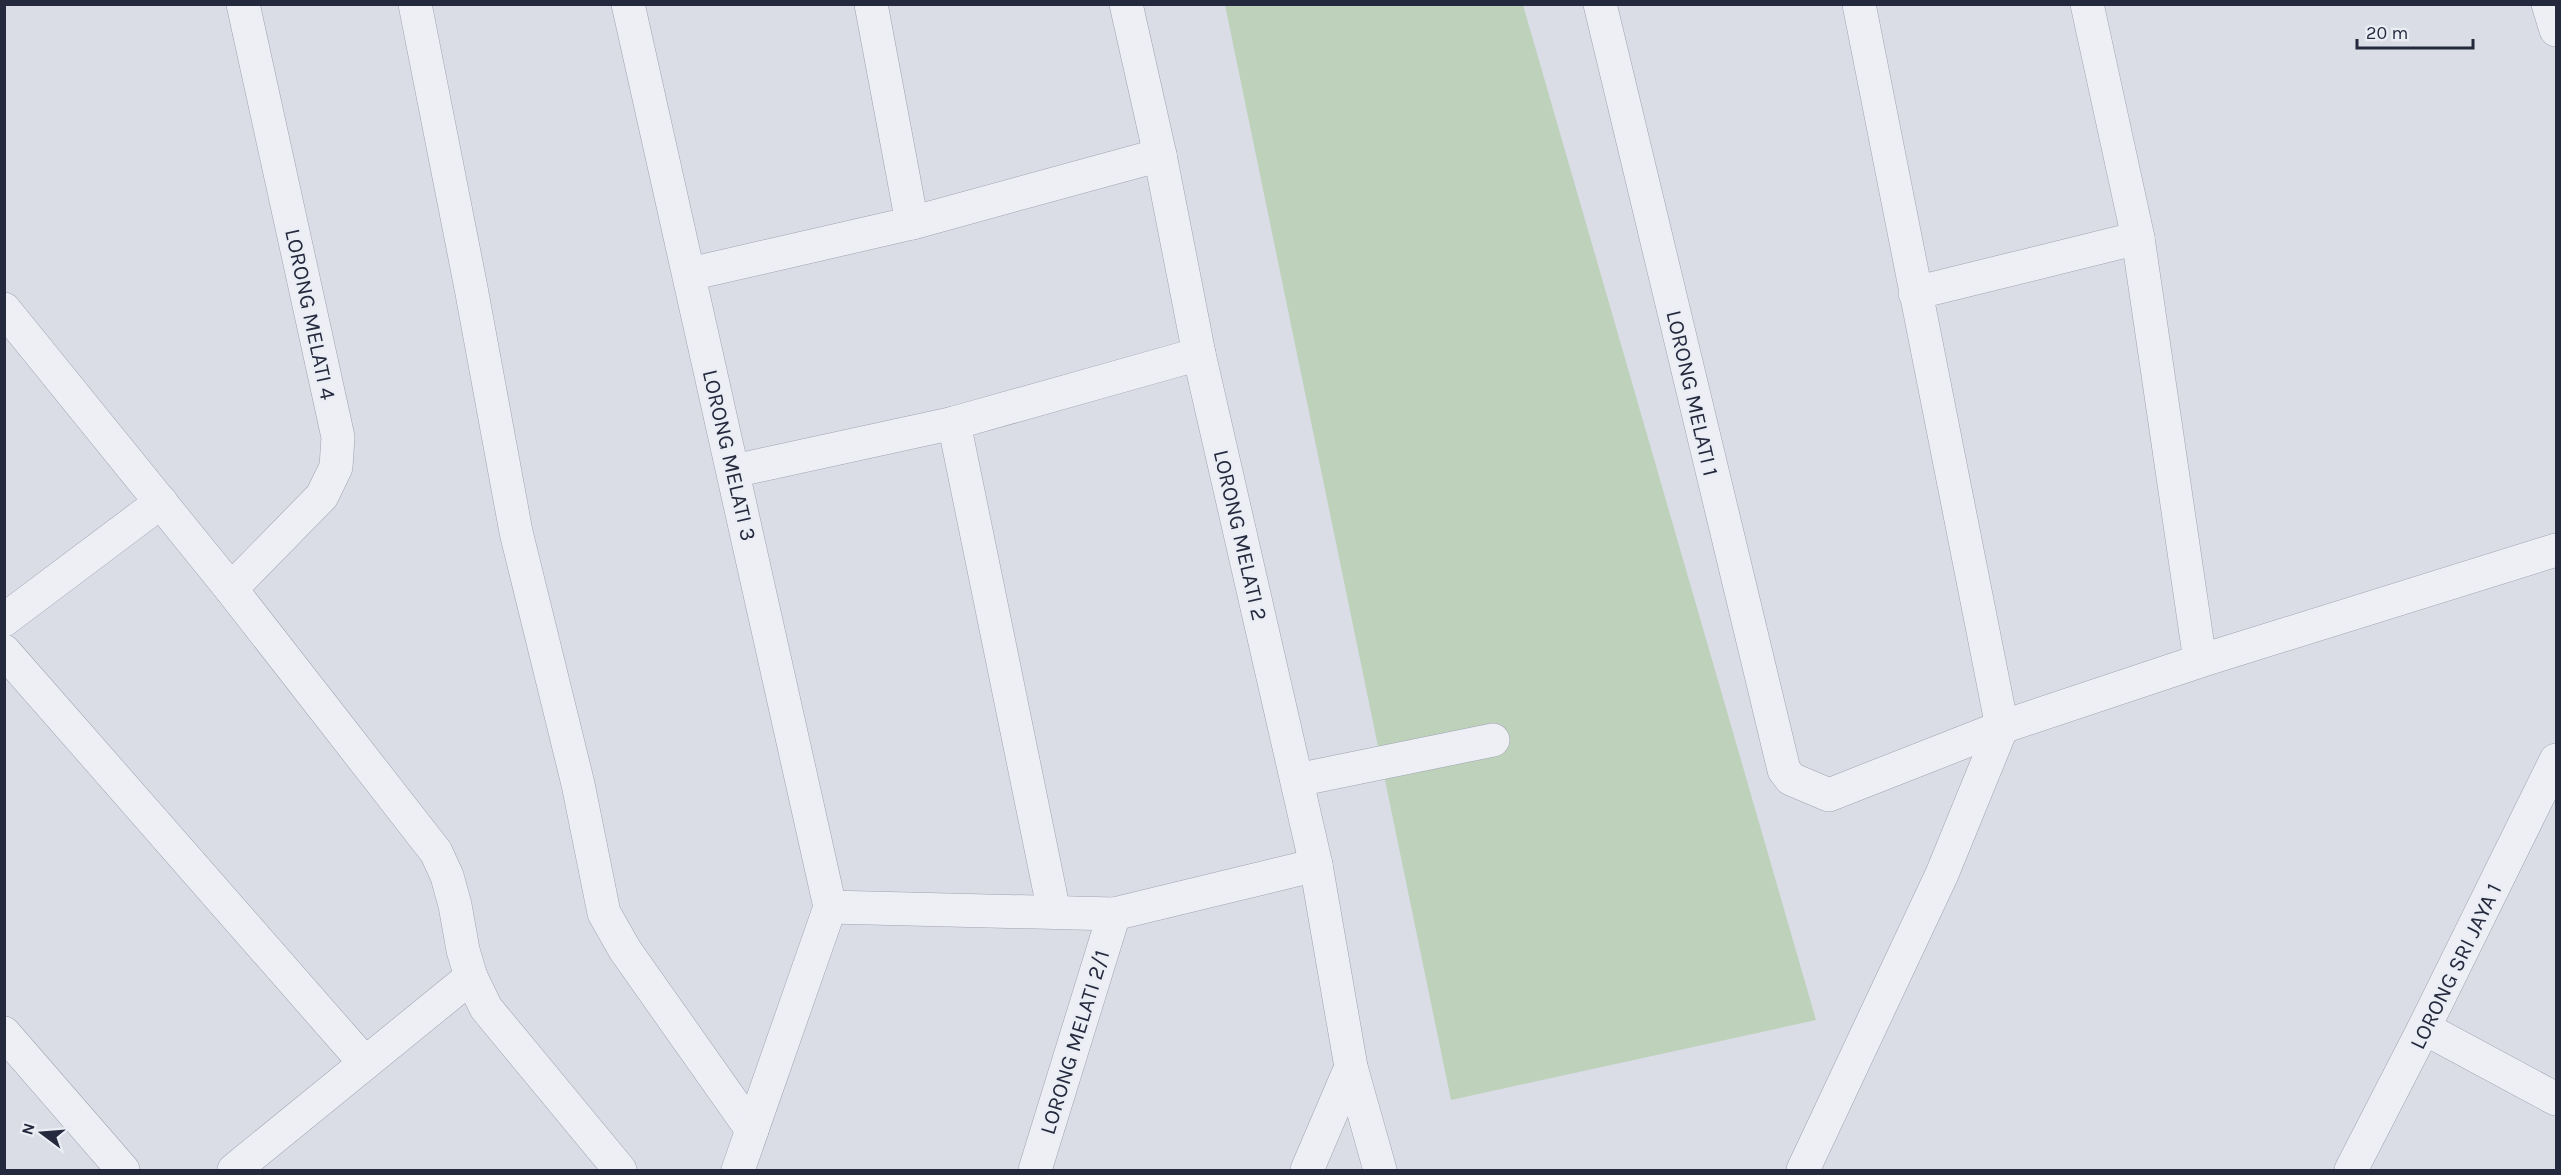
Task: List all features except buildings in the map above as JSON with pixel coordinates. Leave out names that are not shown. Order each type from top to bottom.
[{"type":"street","name":"LORONG MELATI 4","points":[[231,589],[322,496],[336,467],[338,437],[243,4]]},
{"type":"street","points":[[415,4],[516,532],[578,784],[604,913],[624,950],[752,1130]]},
{"type":"street","name":"LORONG MELATI 3","points":[[628,4],[830,907]]},
{"type":"street","points":[[872,4],[912,224]]},
{"type":"street","name":"LORONG MELATI 2","points":[[1126,4],[1160,155],[1199,354],[1316,865],[1351,1066],[1380,1170]]},
{"type":"street","name":"LORONG MELATI 1","points":[[1600,4],[1784,770],[1791,779],[1828,795],[2002,727]]},
{"type":"street","points":[[1803,1170],[1942,874],[2002,727],[1859,4]]},
{"type":"street","points":[[2087,4],[2138,238],[2200,661]]},
{"type":"street","points":[[2548,4],[2556,30]]},
{"type":"street","points":[[690,274],[912,224],[1160,155]]},
{"type":"street","points":[[1915,293],[2138,238]]},
{"type":"street","points":[[4,309],[231,589],[436,852],[447,876],[455,904],[463,950],[471,977],[486,1008],[620,1170]]},
{"type":"street","points":[[734,471],[954,423],[1199,354]]},
{"type":"street","points":[[954,423],[1054,912]]},
{"type":"street","points":[[4,620],[161,502]]},
{"type":"street","points":[[2002,727],[2200,661],[2556,550]]},
{"type":"street","points":[[4,651],[365,1063]]},
{"type":"street","points":[[1297,780],[1493,740]]},
{"type":"street","name":"LORONG SRI JAYA 1","points":[[2351,1170],[2556,760]]},
{"type":"street","points":[[738,1170],[830,907],[1114,914],[1316,865]]},
{"type":"street","name":"LORONG MELATI 2/1","points":[[1035,1170],[1114,914]]},
{"type":"street","points":[[234,1170],[471,977]]},
{"type":"street","points":[[2424,1028],[2556,1098]]},
{"type":"street","points":[[4,1033],[123,1170]]},
{"type":"street","points":[[1307,1170],[1351,1066]]},
{"type":"green space","points":[[1225,5],[1523,5],[1816,1020],[1451,1100]]}]
